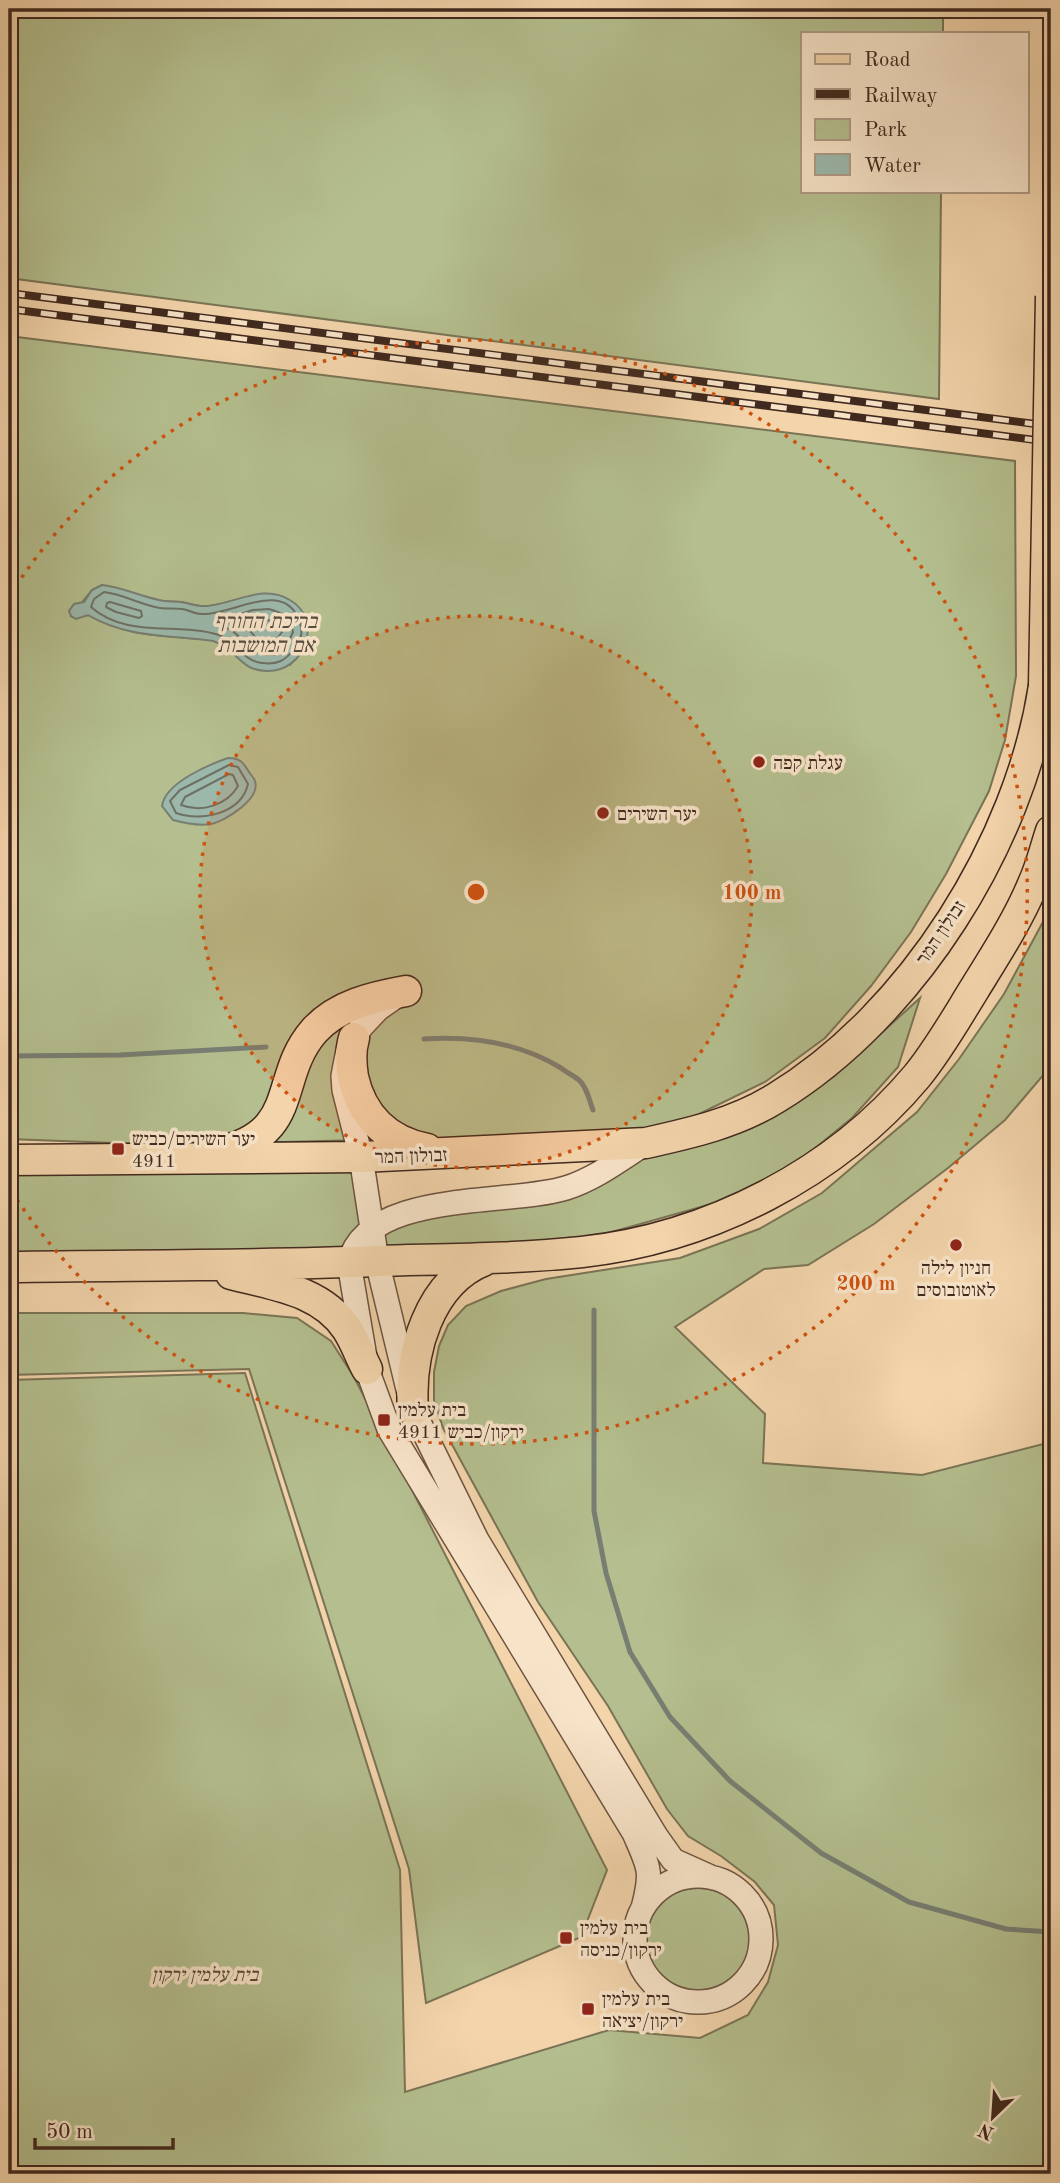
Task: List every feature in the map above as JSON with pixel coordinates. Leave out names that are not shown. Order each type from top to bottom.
[{"type":"main road","name":"זבולון המר","points":[[187,1159],[456,1154],[646,1143],[722,1124],[774,1099],[830,1060],[860,1032],[886,1004],[941,934],[972,884],[1003,825],[1023,774],[1039,720],[1044,686],[1051,296]]},
{"type":"main road","points":[[9,1267],[488,1259],[584,1252],[677,1231],[716,1218],[761,1198],[829,1158],[863,1132],[918,1075],[998,951],[1033,885],[1051,831]]},
{"type":"main road","points":[[9,1160],[187,1159],[238,1147],[265,1130],[280,1110],[304,1045],[325,1021],[365,1000],[406,991]]},
{"type":"main road","points":[[354,1038],[351,1047],[356,1090],[371,1119],[382,1130],[408,1144],[456,1154]]},
{"type":"main road","points":[[413,1409],[413,1367],[428,1317],[457,1275],[488,1259]]},
{"type":"main road","points":[[172,1265],[221,1272],[300,1292],[320,1302],[334,1313],[347,1330],[367,1369]]},
{"type":"street","points":[[363,1262],[413,1409],[431,1450],[478,1540],[656,1836],[673,1860],[732,1886],[747,1899],[757,1916],[761,1936],[759,1956],[751,1974],[738,1989],[727,1996],[701,2003],[681,2000],[663,1992],[648,1979],[638,1962],[634,1942],[636,1923],[650,1880],[648,1865],[634,1833],[389,1429],[367,1369],[363,1262],[371,1231],[361,1157],[344,1090],[344,1063],[354,1038],[378,1009],[406,991]]},
{"type":"street","points":[[371,1231],[391,1218],[429,1206],[565,1188],[588,1179],[646,1143]]},
{"type":"street","points":[[643,1908],[659,1890],[681,1878],[713,1878]]},
{"type":"green space","points":[[9,9],[943,9],[943,32],[801,32],[801,192],[941,192],[939,399],[9,278]]},
{"type":"green space","points":[[9,336],[1015,461],[1016,676],[1005,740],[989,791],[946,874],[911,932],[871,986],[825,1038],[765,1082],[697,1115],[641,1130],[602,1134],[167,1145],[9,1139]],"holes":[[[102,585],[161,601],[203,607],[221,604],[306,644],[290,665],[232,653],[224,644],[213,640],[134,632],[88,615],[76,618],[71,616],[92,590]]]},
{"type":"green space","name":"בית עלמין ירקון","points":[[1051,907],[1051,1066],[1005,1120],[948,1168],[874,1224],[808,1265],[764,1269],[675,1327],[765,1414],[763,1463],[922,1475],[1051,1442],[1051,2174],[9,2174],[9,1380],[245,1373],[400,1870],[405,2092],[609,2030],[700,2038],[748,2015],[768,1982],[778,1945],[774,1905],[755,1882],[721,1856],[688,1836],[667,1809],[608,1706],[538,1602],[443,1428],[434,1400],[434,1372],[439,1346],[448,1325],[466,1306],[501,1291],[546,1279],[680,1258],[759,1229],[822,1193],[917,1112],[959,1059],[1004,994]]},
{"type":"green space","points":[[920,998],[898,1067],[852,1118],[771,1180],[715,1203],[594,1237],[385,1255],[378,1235],[394,1226],[632,1162],[782,1109],[833,1077]]},
{"type":"green space","points":[[352,1170],[361,1225],[347,1240],[344,1249],[9,1256],[9,1174]]},
{"type":"green space","points":[[9,1313],[243,1313],[297,1318],[331,1341],[354,1377],[607,1870],[581,1937],[426,2003],[409,1869],[249,1369],[9,1375]]},
{"type":"green space","points":[[698,1888],[718,1892],[741,1911],[746,1920],[750,1940],[746,1960],[727,1983],[718,1988],[698,1992],[678,1988],[655,1969],[650,1960],[646,1940],[650,1920],[669,1897],[678,1892]]},
{"type":"water","name":"בריכת החורף אם המושבות","points":[[102,585],[162,601],[204,606],[259,594],[280,595],[300,609],[306,620],[306,643],[291,663],[280,669],[258,670],[213,641],[133,632],[88,615],[76,619],[71,616],[69,611],[74,604],[84,602],[92,590]]},
{"type":"water","points":[[228,758],[241,761],[255,780],[253,795],[247,802],[225,819],[211,824],[173,820],[162,806],[171,790],[189,776]]},
{"type":"waterway","points":[[424,1039],[477,1040],[529,1052],[579,1080],[586,1090],[593,1110]]},
{"type":"waterway","points":[[9,1056],[120,1055],[266,1047]]},
{"type":"waterway","points":[[594,1310],[594,1511],[606,1573],[630,1652],[670,1717],[730,1781],[821,1853],[909,1902],[1006,1929],[1051,1932]]},
{"type":"railway","points":[[9,293],[1051,426]]},
{"type":"railway","points":[[9,309],[1051,442]]},
{"type":"place","name":"עגלת קפה","points":[[759,762]]},
{"type":"place","name":"יער השירים","points":[[603,813]]},
{"type":"place","name":"יער השירים/כביש 4911","points":[[118,1149]]},
{"type":"place","name":"חניון לילה לאוטובוסים","points":[[956,1245]]},
{"type":"place","name":"בית עלמין ירקון/כביש 4911","points":[[384,1420]]},
{"type":"place","name":"בית עלמין ירקון/כניסה","points":[[566,1938]]},
{"type":"place","name":"בית עלמין ירקון/יציאה","points":[[588,2009]]}]
